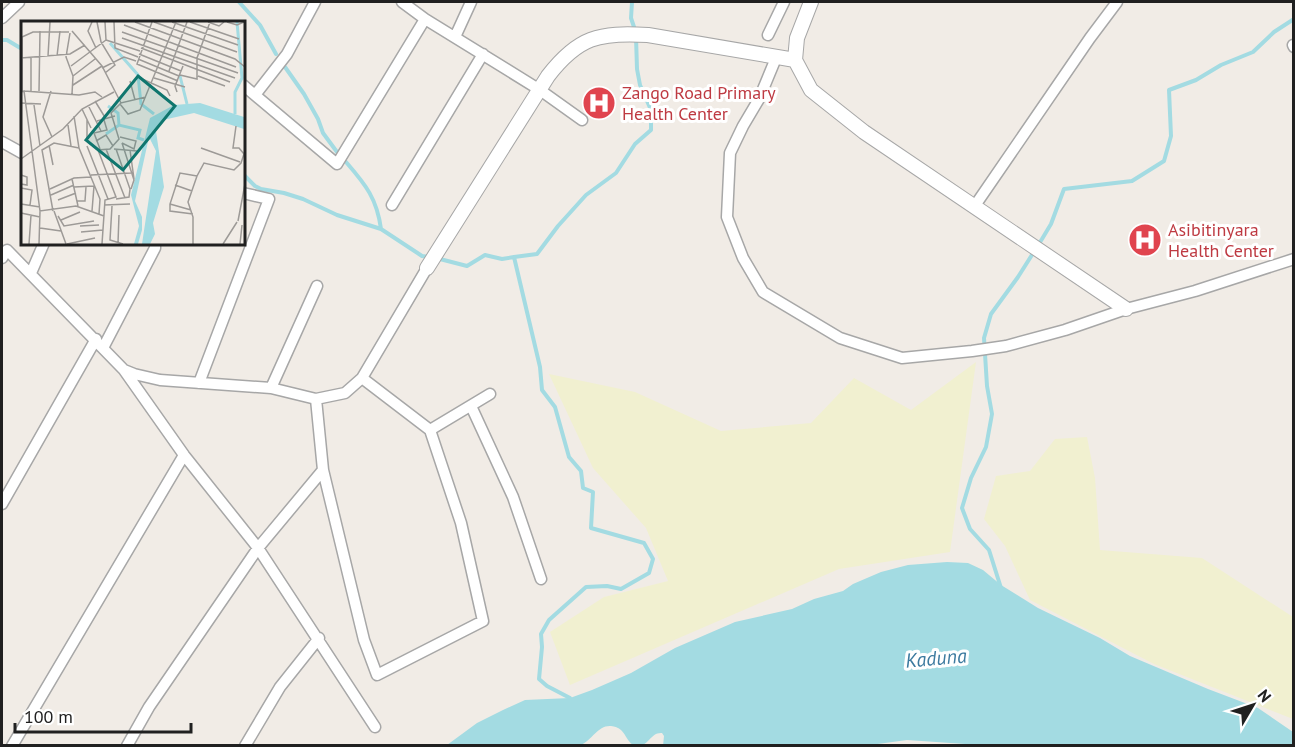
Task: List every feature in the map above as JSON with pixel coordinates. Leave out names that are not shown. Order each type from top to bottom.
[{"type":"street","points":[[2,18],[19,2]]},
{"type":"street","points":[[255,95],[287,54],[315,2]]},
{"type":"street","points":[[402,2],[425,19],[540,90],[582,120]]},
{"type":"street","points":[[455,37],[471,2]]},
{"type":"street","points":[[768,35],[784,2]]},
{"type":"street","points":[[811,2],[797,39],[795,60],[811,90],[864,132],[1019,239],[1126,309]]},
{"type":"street","points":[[974,207],[1117,2]]},
{"type":"street","points":[[244,86],[337,164],[425,19]]},
{"type":"street","points":[[124,370],[160,380],[271,388],[316,399],[345,393],[362,378],[427,268],[548,76],[561,59],[583,41],[629,34],[648,35],[795,60]]},
{"type":"street","points":[[392,205],[483,54]]},
{"type":"street","points":[[776,58],[759,99],[730,153],[727,217],[743,258],[763,292],[840,338],[902,358],[1006,346],[1065,330],[1126,309],[1195,291],[1293,259]]},
{"type":"street","points":[[2,142],[21,152]]},
{"type":"street","points":[[199,383],[269,199],[244,193]]},
{"type":"street","points":[[31,273],[44,244]]},
{"type":"street","points":[[2,504],[99,344],[155,248],[155,244]]},
{"type":"street","points":[[3,250],[31,273],[124,370],[184,455],[258,548],[319,638],[375,727]]},
{"type":"street","points":[[271,388],[317,286]]},
{"type":"street","points":[[316,399],[323,470],[363,639],[377,675],[483,621],[461,523],[430,430],[362,378]]},
{"type":"street","points":[[430,430],[490,394]]},
{"type":"street","points":[[471,405],[513,497],[541,579]]},
{"type":"street","points":[[12,746],[184,455]]},
{"type":"street","points":[[127,746],[149,707],[258,548],[323,470]]},
{"type":"street","points":[[245,746],[280,687],[319,638]]},
{"type":"green space","points":[[976,362],[950,552],[839,569],[570,685],[550,632],[604,597],[668,581],[646,528],[593,468],[549,374],[635,392],[721,431],[811,423],[854,378],[911,410]]},
{"type":"green space","points":[[1087,437],[1095,478],[1100,550],[1202,558],[1293,617],[1293,719],[1154,664],[1030,600],[1005,546],[984,519],[996,476],[1030,471],[1055,439]]},
{"type":"water","name":"Kaduna","points":[[968,563],[983,570],[1001,585],[1038,608],[1100,638],[1130,656],[1258,708],[1293,732],[1293,745],[994,746],[907,740],[863,746],[663,746],[664,736],[658,733],[639,746],[631,743],[617,727],[606,726],[578,746],[447,745],[477,723],[525,700],[570,698],[592,690],[631,673],[675,648],[735,622],[792,609],[814,599],[843,591],[881,572],[908,565]]},
{"type":"waterway","points":[[239,2],[260,25],[276,54]]},
{"type":"waterway","points":[[632,2],[631,18],[635,30]]},
{"type":"waterway","points":[[1001,588],[989,550],[970,529],[962,508],[971,478],[986,447],[992,414],[987,386],[984,338],[991,314],[1018,277],[1051,224],[1064,189],[1132,181],[1164,161],[1171,136],[1169,90],[1196,80],[1221,65],[1253,52],[1274,32],[1294,19]]},
{"type":"waterway","points":[[514,257],[537,254],[586,195],[616,173],[635,144],[651,130],[651,110],[640,85],[637,69],[636,37]]},
{"type":"waterway","points":[[2,40],[7,40],[21,48]]},
{"type":"waterway","points":[[285,67],[304,94],[323,133],[337,152]]},
{"type":"waterway","points":[[346,162],[370,193],[377,209],[381,229]]},
{"type":"waterway","points":[[244,175],[261,189],[303,199],[337,215],[381,229],[422,256],[429,257]]},
{"type":"waterway","points":[[436,258],[467,266],[485,255],[502,259],[514,257],[540,367],[542,390],[555,407],[569,457],[581,471],[583,488],[593,492],[591,528],[644,543],[653,559],[649,573],[621,589],[607,586],[586,587],[549,620],[541,634],[539,679],[570,698],[570,702]]},
{"type":"place","name":"Zango Road Primary Health Center","points":[[599,103]]},
{"type":"place","name":"Asibitinyara Health Center","points":[[1145,240]]}]
